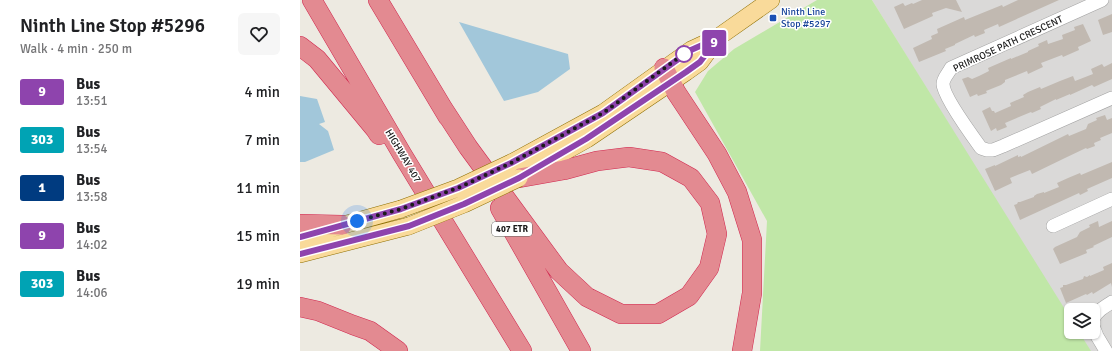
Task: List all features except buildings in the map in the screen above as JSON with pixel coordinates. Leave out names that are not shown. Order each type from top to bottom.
[{"type":"highway","name":"HIGHWAY 407","points":[[312,0],[402,154],[522,351]]},
{"type":"highway","name":"407 ETR","points":[[378,0],[442,107],[581,351]]},
{"type":"highway","points":[[300,46],[317,59],[375,129],[400,169],[449,231]]},
{"type":"highway","points":[[668,75],[676,92],[717,154],[737,192],[752,240],[752,293],[742,351]]},
{"type":"highway","points":[[442,107],[468,147],[559,271],[586,297],[621,314],[658,314],[690,296],[709,268],[717,234],[710,203],[691,178],[662,162],[630,156],[597,161],[564,170],[515,171]]},
{"type":"highway","points":[[300,224],[342,225]]},
{"type":"highway","points":[[300,307],[318,310],[370,331],[398,351]]},
{"type":"main road","points":[[300,254],[409,226],[464,204],[603,113],[668,75],[700,62],[718,38],[770,0]]},
{"type":"main road","points":[[300,237],[401,209],[458,188],[515,171]]},
{"type":"street","name":"PRIMROSE PATH CRESCENT","points":[[1102,0],[951,68],[944,78],[943,86],[957,113],[981,148],[987,150],[993,150],[1011,143],[1112,98]]},
{"type":"street","points":[[1053,226],[1112,199]]},
{"type":"street","points":[[1100,310],[1112,302]]},
{"type":"street","points":[[1099,339],[1106,351]]},
{"type":"shaded area","points":[[872,0],[1112,0],[1112,351],[1089,351],[1081,339],[1100,339],[1100,303],[1064,303],[1064,311]]},
{"type":"green space","points":[[817,0],[872,0],[1064,308],[1064,339],[1083,339],[1091,351],[760,351],[767,221],[695,92],[708,71],[734,49]]},
{"type":"water","points":[[459,22],[568,54],[570,69],[538,92],[504,101]]},
{"type":"water","points":[[300,96],[317,99],[325,122],[319,124],[328,131],[334,150],[305,162],[300,162]]},
{"type":"bus line","name":"9","points":[[300,237],[401,209],[458,188],[511,163],[603,113],[691,50],[718,38],[700,62],[686,72],[586,139],[519,178],[464,204],[409,226],[300,254]]},
{"type":"place","name":"Ninth Line Stop #5297","points":[[773,18]]},
{"type":"route","points":[[357,221],[401,209],[458,188],[511,163],[603,113],[684,54]]}]
